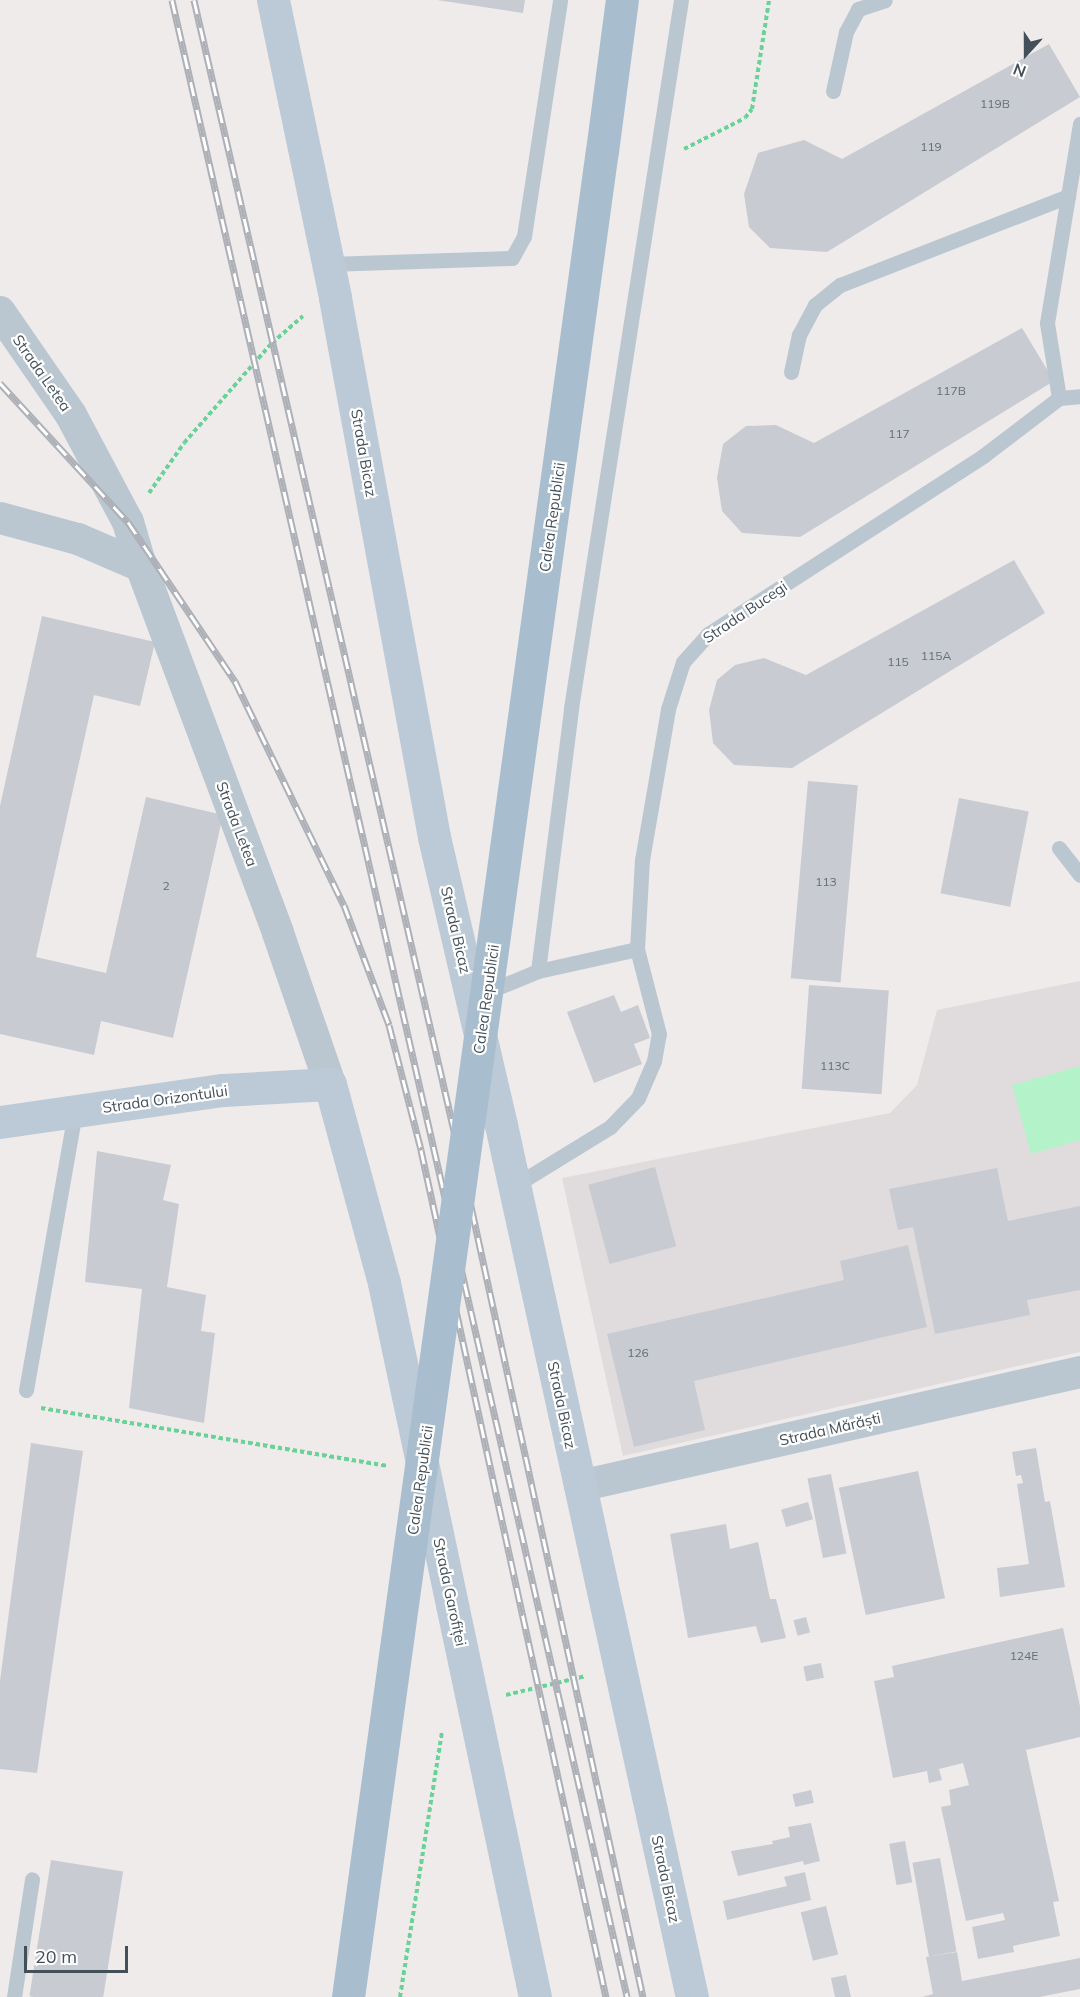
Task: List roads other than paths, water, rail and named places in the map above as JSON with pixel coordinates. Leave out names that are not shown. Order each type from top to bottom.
[{"type":"main road","name":"Calea Republicii","points":[[348,1997],[622,0]]},
{"type":"street","name":"Strada Bicaz","points":[[273,0],[335,298],[435,837],[692,1997]]},
{"type":"street","name":"Strada Letea","points":[[0,312],[71,415],[128,522],[141,566],[278,933],[330,1084]]},
{"type":"street","points":[[0,518],[78,539],[141,566]]},
{"type":"street","name":"Strada Orizontului","points":[[0,1122],[223,1090],[330,1084]]},
{"type":"street","name":"Strada Garofiței","points":[[330,1084],[384,1283],[535,1997]]},
{"type":"street","name":"Strada Mărăști","points":[[580,1486],[1080,1372]]},
{"type":"lane","points":[[328,264],[512,258],[524,236],[560,0]]},
{"type":"lane","points":[[538,971],[571,708],[681,0]]},
{"type":"lane","points":[[833,91],[846,32],[858,9],[885,0]]},
{"type":"lane","points":[[1080,124],[1047,323],[1059,398],[1080,396]]},
{"type":"lane","points":[[791,372],[799,335],[815,305],[840,285],[1068,196]]},
{"type":"lane","name":"Strada Bucegi","points":[[514,1186],[610,1127],[638,1098],[654,1061],[660,1034],[637,949],[642,860],[668,709],[683,662],[708,634],[983,456],[1059,398]]},
{"type":"lane","points":[[1059,848],[1080,875]]},
{"type":"lane","points":[[471,998],[538,971],[637,949]]},
{"type":"lane","points":[[26,1390],[75,1111]]},
{"type":"lane","points":[[14,1997],[32,1879]]},
{"type":"railway","points":[[172,0],[627,1997]]},
{"type":"railway","points":[[194,0],[466,1183],[643,1997]]},
{"type":"railway","points":[[0,383],[128,522],[235,681],[344,905],[389,1025],[421,1150],[606,1997]]}]
